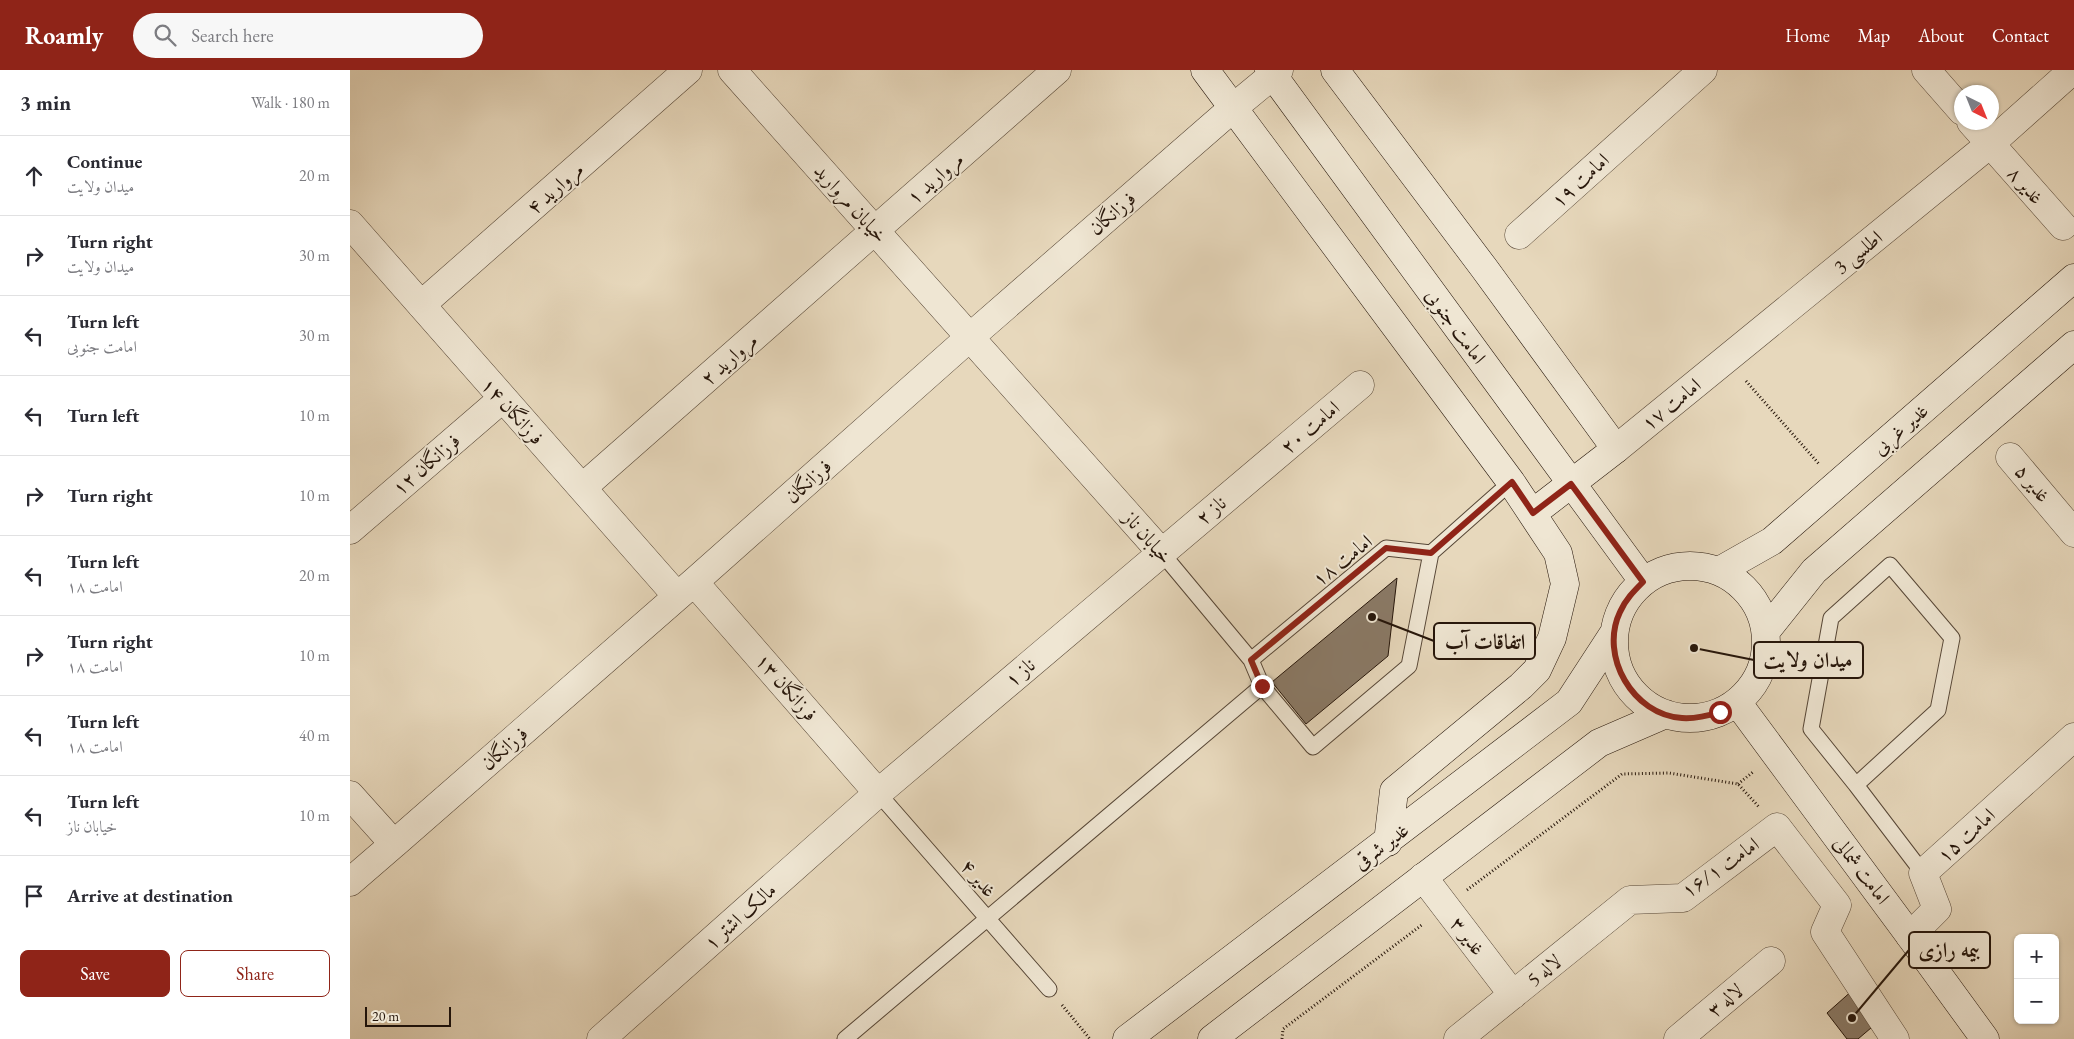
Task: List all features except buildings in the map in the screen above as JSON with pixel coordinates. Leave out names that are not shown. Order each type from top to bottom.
[{"type":"street","name":"مروارید ۴","points":[[421,306],[688,70]]},
{"type":"street","name":"خیابان مروارید","points":[[732,70],[969,338]]},
{"type":"street","name":"مروارید ۱","points":[[875,230],[1058,70]]},
{"type":"street","points":[[1205,70],[1512,482],[1558,553],[1566,584],[1552,638],[1537,670],[1394,791],[1388,842]]},
{"type":"street","points":[[1335,70],[1484,268],[1616,449]]},
{"type":"street","name":"امامت ۱۹","points":[[1519,235],[1703,70]]},
{"type":"street","points":[[1926,70],[1954,102]]},
{"type":"street","name":"اطلسی 3","points":[[1727,360],[1990,144],[2074,70]]},
{"type":"street","name":"فرزانگان","points":[[350,882],[1274,72]]},
{"type":"street","name":"امامت جنوبی","points":[[1274,72],[1643,582]]},
{"type":"street","name":"غدیر ۸","points":[[1978,130],[2063,226]]},
{"type":"street","name":"مروارید ۲","points":[[582,488],[875,230]]},
{"type":"street","name":"فرزانگان ۱۴","points":[[352,231],[582,488],[686,589]]},
{"type":"street","name":"غدیر غربی","points":[[1719,571],[1772,540],[2074,278]]},
{"type":"street","name":"خیابان ناز","points":[[969,338],[1161,552]]},
{"type":"street","points":[[1766,631],[1814,571],[2074,345]]},
{"type":"street","name":"امامت ۱۷","points":[[1533,513],[1727,360]]},
{"type":"street","name":"امامت ۲۰","points":[[1260,469],[1360,385]]},
{"type":"street","name":"فرزانگان ۱۲","points":[[350,530],[502,399]]},
{"type":"street","name":"غدیر ۵","points":[[2010,457],[2074,533]]},
{"type":"street","name":"ناز ۲","points":[[1161,552],[1260,469]]},
{"type":"street","name":"ناز ۱","points":[[878,793],[1161,552]]},
{"type":"street","points":[[1680,566],[1700,566],[1719,571],[1736,580],[1751,595],[1761,612],[1766,631],[1766,651],[1761,671],[1751,688],[1737,702],[1720,712],[1700,718],[1680,718],[1666,714],[1644,703],[1630,689],[1620,672],[1614,653],[1614,632],[1619,613],[1629,596],[1643,582],[1660,571],[1680,566]]},
{"type":"street","name":"فرزانگان ۱۳","points":[[686,589],[878,793]]},
{"type":"street","name":"غدیر شرقی","points":[[1127,1039],[1388,842],[1569,702],[1614,632]]},
{"type":"street","name":"امامت شمالی","points":[[1737,702],[1985,1039]]},
{"type":"street","points":[[1212,1039],[1599,743],[1666,714]]},
{"type":"street","name":"امامت ۱۵","points":[[1910,936],[1937,909],[1923,873],[2069,742]]},
{"type":"street","name":"مالک اشتر ۱","points":[[601,1039],[878,793]]},
{"type":"street","points":[[350,795],[394,844]]},
{"type":"street","points":[[1777,827],[1837,905],[1825,932],[1895,1039]]},
{"type":"street","name":"امامت ۱۶/۱","points":[[1630,900],[1683,898],[1777,827]]},
{"type":"street","name":"غدیر ۳","points":[[1423,877],[1513,995]]},
{"type":"street","name":"لاله 5","points":[[1458,1039],[1630,900]]},
{"type":"street","name":"لاله ۳","points":[[1678,1039],[1771,961]]},
{"type":"lane","points":[[1431,553],[1512,482]]},
{"type":"lane","name":"امامت ۱۸","points":[[1251,660],[1386,548],[1431,553]]},
{"type":"lane","name":"خیابان ناز","points":[[1161,552],[1251,660],[1262,686],[1313,747],[1409,666],[1431,553]]},
{"type":"lane","points":[[1856,785],[1938,710],[1952,638],[1890,566],[1831,618],[1811,729],[1923,873]]},
{"type":"lane","points":[[845,1039],[1262,686]]},
{"type":"lane","name":"غدیر ۴","points":[[878,793],[1049,990]]},
{"type":"path","points":[[1727,360],[1837,484]]},
{"type":"path","points":[[1282,1039],[1283,1029],[1622,774],[1669,773],[1738,784],[1777,827]]},
{"type":"path","points":[[1049,990],[1090,1039]]},
{"type":"place","name":"اتفاقات آب","points":[[1372,617]]},
{"type":"place","name":"میدان ولایت","points":[[1694,648]]},
{"type":"place","name":"بیمه رازی","points":[[1852,1018]]},
{"type":"route","points":[[1262,686],[1251,660],[1386,548],[1431,553],[1512,482],[1533,513],[1571,484],[1643,582],[1629,596],[1619,613],[1614,632],[1614,653],[1620,672],[1630,689],[1644,703],[1661,713],[1680,718],[1700,718],[1720,712]]}]
